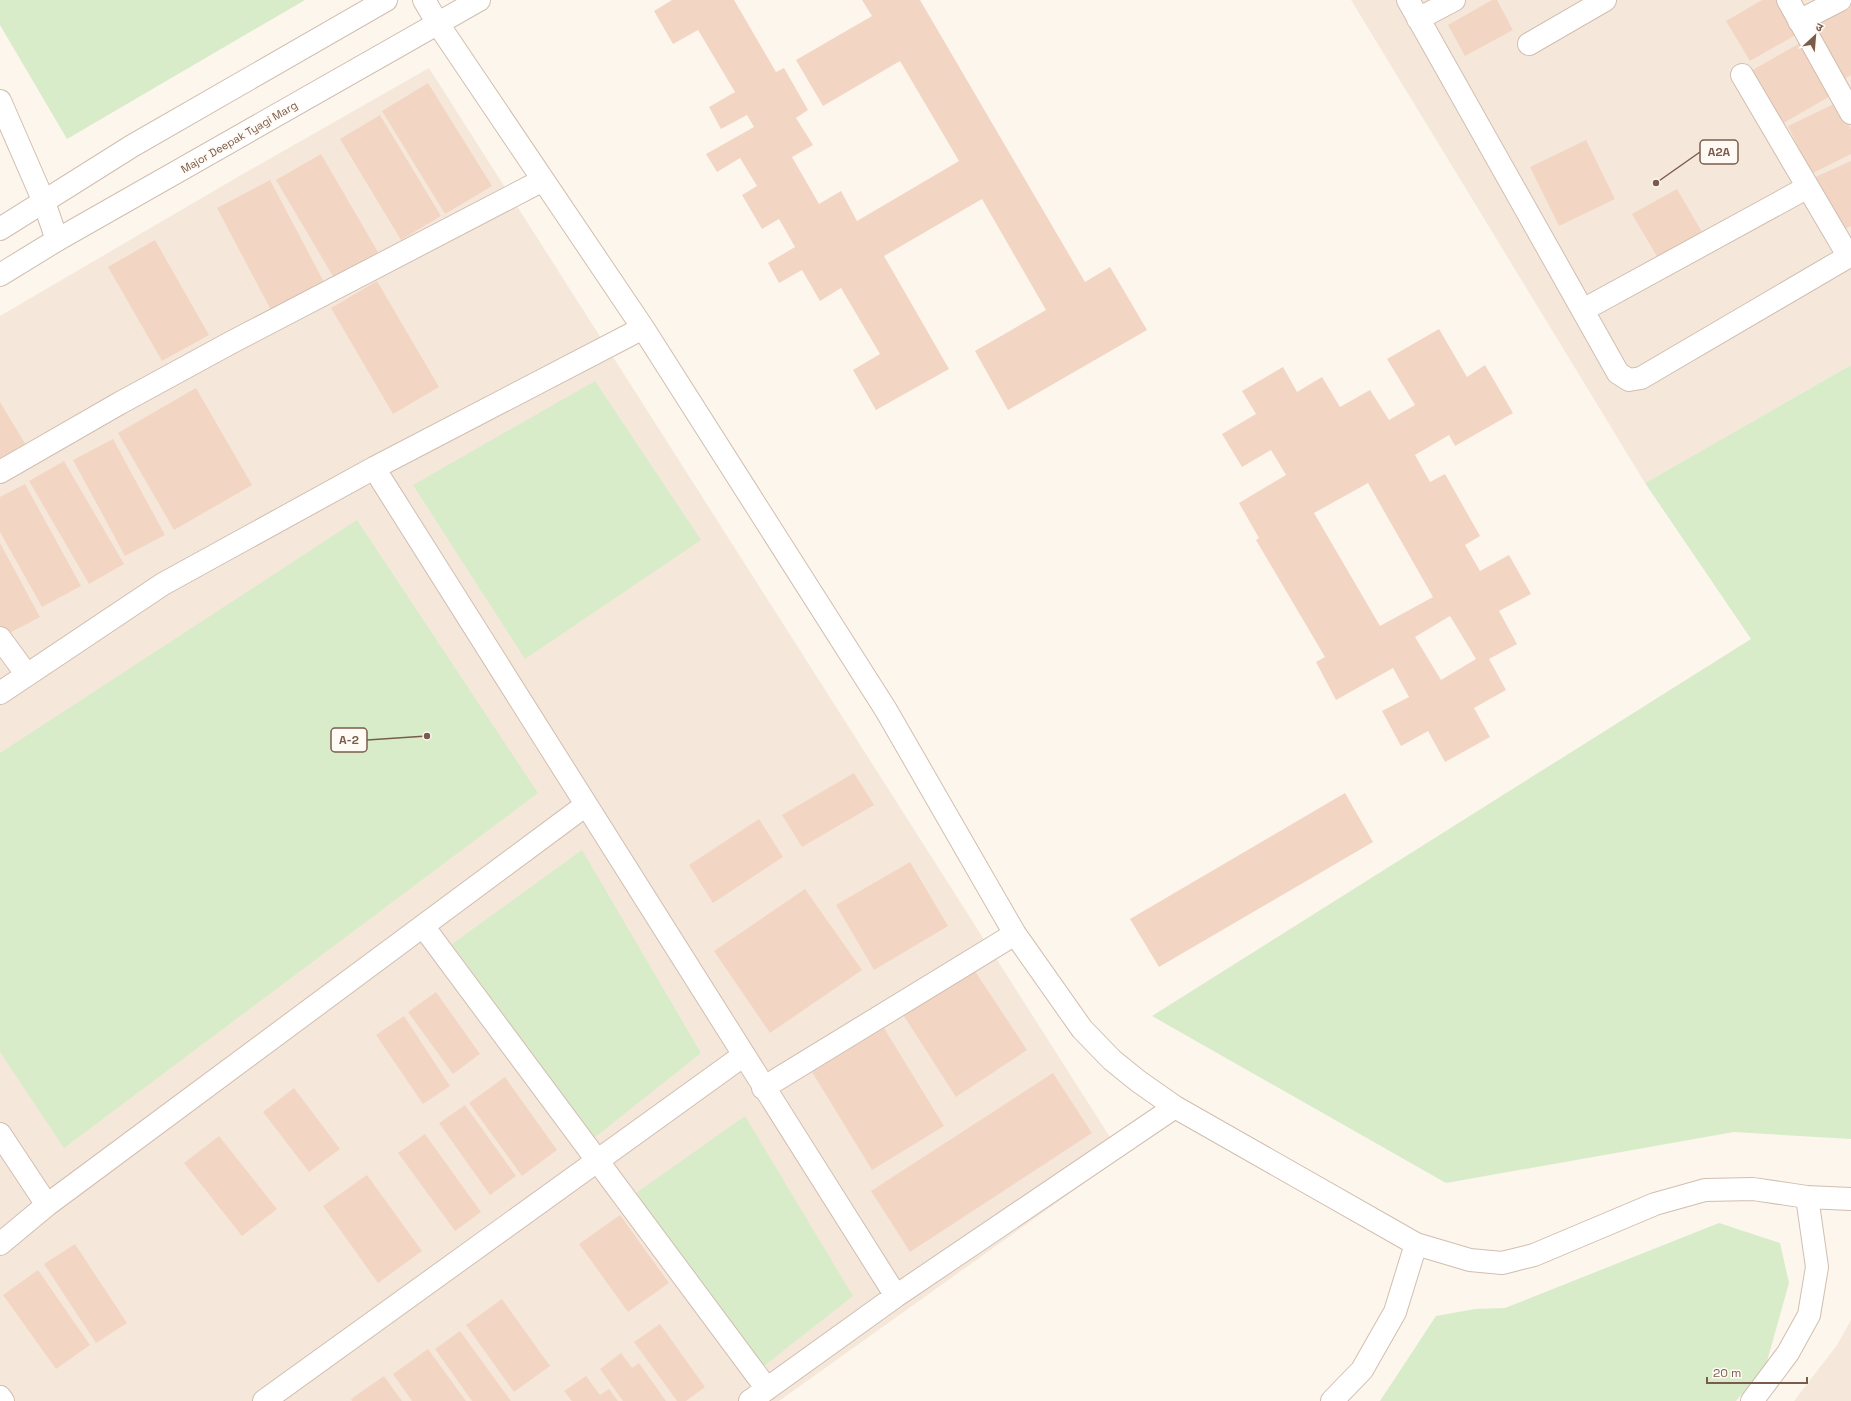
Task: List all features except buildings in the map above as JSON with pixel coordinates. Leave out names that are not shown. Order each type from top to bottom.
[{"type":"street","points":[[0,229],[132,146],[386,0]]},
{"type":"street","points":[[424,0],[438,24],[643,328],[886,710],[1015,934],[1082,1028],[1112,1060],[1138,1082],[1175,1107],[1416,1244],[1470,1260],[1502,1263],[1534,1255],[1655,1204],[1705,1190],[1753,1189],[1807,1197],[1851,1199]]},
{"type":"street","name":"Major Deepak Tyagi Marg","points":[[0,275],[57,240],[479,0]]},
{"type":"street","points":[[1408,0],[1618,373],[1629,380],[1641,378],[1850,256],[1742,74]]},
{"type":"street","points":[[1418,19],[1454,0]]},
{"type":"street","points":[[1529,44],[1606,0]]},
{"type":"street","points":[[1788,0],[1799,21],[1845,88],[1851,113]]},
{"type":"street","points":[[1799,21],[1840,0]]},
{"type":"street","points":[[0,101],[44,202],[57,240]]},
{"type":"street","points":[[0,472],[120,402],[543,180]]},
{"type":"street","points":[[1583,310],[1808,187]]},
{"type":"street","points":[[0,693],[163,584],[374,468],[643,328]]},
{"type":"street","points":[[374,468],[744,1055],[763,1088],[896,1296]]},
{"type":"street","points":[[0,638],[27,675]]},
{"type":"street","points":[[0,1244],[47,1205],[586,805]]},
{"type":"street","points":[[423,926],[767,1388]]},
{"type":"street","points":[[763,1088],[1015,934]]},
{"type":"street","points":[[264,1401],[744,1055]]},
{"type":"street","points":[[750,1401],[896,1296],[1175,1107]]},
{"type":"street","points":[[0,1134],[47,1205]]},
{"type":"street","points":[[1752,1401],[1788,1354],[1809,1315],[1817,1267],[1807,1197]]},
{"type":"street","points":[[1332,1401],[1362,1370],[1396,1312],[1416,1244]]},
{"type":"street","points":[[0,1397],[3,1401]]},
{"type":"shaded area","points":[[1351,0],[1851,0],[1851,365],[1645,483]]},
{"type":"shaded area","points":[[429,68],[1122,1156],[779,1401],[0,1401],[0,316],[236,178]]},
{"type":"shaded area","points":[[1851,1320],[1851,1401],[1794,1401],[1837,1345]]},
{"type":"green space","points":[[0,0],[305,0],[67,139],[0,25]]},
{"type":"green space","points":[[1851,365],[1851,1139],[1734,1132],[1446,1183],[1152,1016],[1751,639],[1645,483]]},
{"type":"green space","points":[[595,381],[701,540],[525,659],[413,485]]},
{"type":"green space","points":[[357,520],[538,793],[64,1148],[0,1052],[0,753]]},
{"type":"green space","points":[[582,850],[701,1053],[594,1138],[452,944]]},
{"type":"green space","points":[[745,1116],[853,1296],[764,1366],[636,1193]]},
{"type":"green space","points":[[1719,1223],[1780,1243],[1789,1283],[1766,1365],[1736,1401],[1380,1401],[1436,1316],[1475,1309],[1505,1308]]},
{"type":"place","name":"A2A","points":[[1656,183]]},
{"type":"place","name":"A-2","points":[[427,736]]}]
